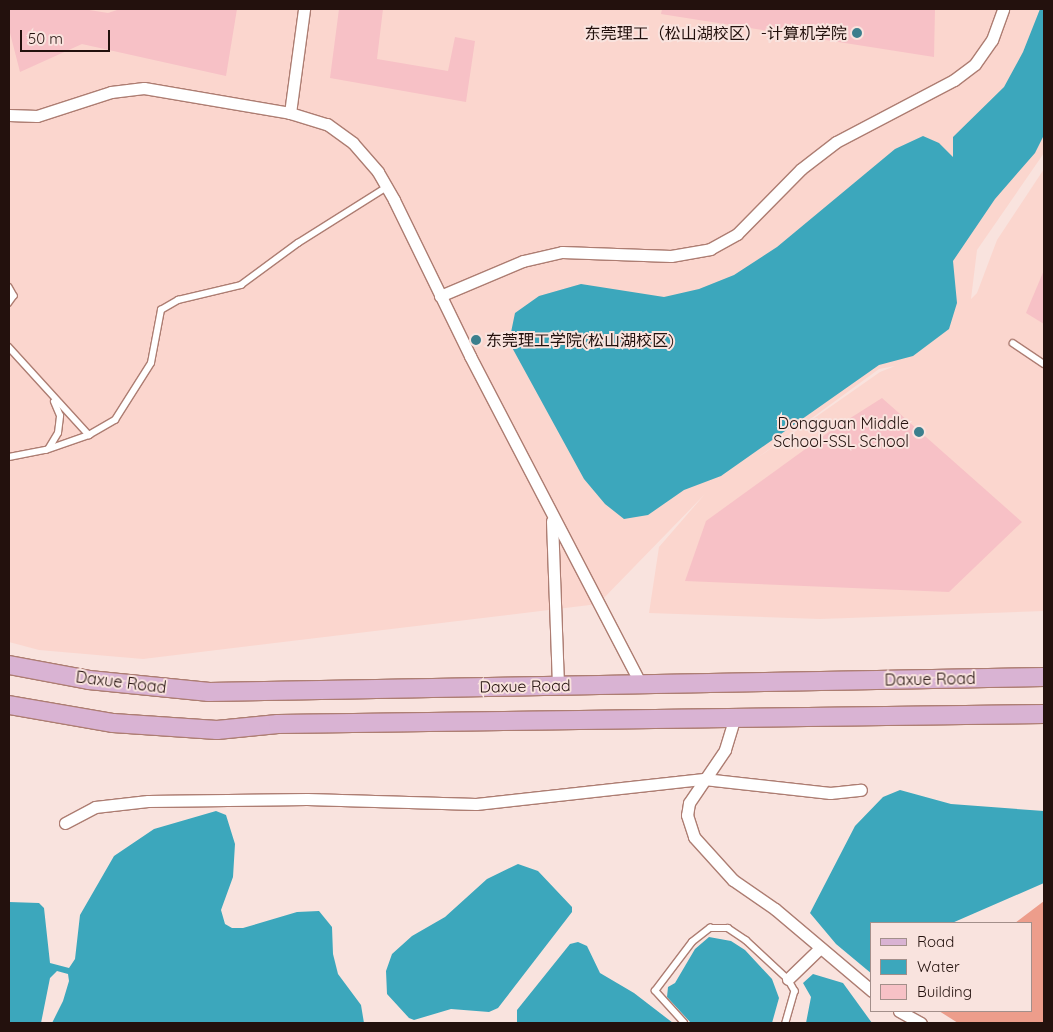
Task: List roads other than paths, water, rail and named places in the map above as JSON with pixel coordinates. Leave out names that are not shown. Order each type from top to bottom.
[{"type":"main road","name":"Daxue Road","points":[[9,665],[89,680],[209,692],[1044,677]]},
{"type":"main road","points":[[9,705],[113,723],[218,730],[278,724],[734,720],[1044,714]]},
{"type":"street","points":[[290,113],[304,9]]},
{"type":"street","points":[[440,296],[523,261],[562,252],[672,256],[710,249],[737,234],[801,169],[836,142],[954,80],[976,64],[992,40],[1003,9]]},
{"type":"street","points":[[9,115],[37,116],[111,92],[144,88],[290,113],[327,124],[353,142],[387,187],[552,517],[640,684]]},
{"type":"street","points":[[552,517],[558,685]]},
{"type":"street","points":[[734,720],[725,750],[694,792],[687,815],[702,849],[733,880],[775,909],[870,989]]},
{"type":"street","points":[[65,823],[95,807],[148,801],[261,799],[476,804],[704,779],[830,793],[861,790]]},
{"type":"street","points":[[788,979],[820,948]]},
{"type":"street","points":[[901,1012],[921,1023]]},
{"type":"lane","points":[[9,457],[46,450],[89,435],[115,420],[151,363],[161,310],[178,300],[241,285],[298,243],[387,187]]},
{"type":"lane","points":[[9,287],[14,296],[9,303]]},
{"type":"lane","points":[[1013,343],[1044,364]]},
{"type":"lane","points":[[9,347],[52,397],[89,435]]},
{"type":"lane","points":[[46,450],[58,433],[60,416],[52,397]]},
{"type":"lane","points":[[684,1023],[655,991],[692,942],[710,928],[728,928],[746,940],[788,979],[795,991],[786,1023]]},
{"type":"water","points":[[1040,9],[1044,9],[1044,135],[1035,153],[995,199],[953,261],[957,303],[949,329],[913,356],[879,365],[721,476],[684,490],[648,515],[624,519],[605,504],[584,479],[509,342],[515,313],[539,296],[581,284],[664,297],[699,289],[734,275],[777,247],[895,149],[923,136],[939,143],[953,157],[953,137],[1004,87],[1023,52]]},
{"type":"water","points":[[900,790],[951,804],[1044,811],[1044,883],[954,922],[870,922],[870,972],[836,944],[810,913],[855,826],[883,797]]},
{"type":"water","points":[[216,811],[226,815],[235,844],[233,877],[221,910],[225,924],[232,928],[243,928],[297,912],[319,911],[332,927],[333,954],[338,974],[361,1005],[364,1023],[52,1023],[63,1001],[69,981],[68,974],[57,971],[50,978],[41,1023],[9,1023],[9,902],[39,903],[44,908],[50,963],[69,968],[75,959],[80,915],[114,856],[154,829]]},
{"type":"water","points":[[518,864],[538,871],[572,907],[572,912],[498,1008],[489,1012],[451,1009],[414,1020],[409,1018],[387,994],[386,971],[392,954],[412,936],[445,917],[487,879]]},
{"type":"water","points":[[709,937],[731,941],[745,950],[772,979],[779,998],[772,1023],[691,1023],[667,997],[668,987],[675,983],[695,949]]},
{"type":"water","points":[[578,942],[587,946],[600,973],[634,993],[673,1023],[517,1023],[517,1010],[570,944]]},
{"type":"water","points":[[813,974],[843,983],[872,1023],[806,1023],[811,997],[803,983]]},
{"type":"place","name":"东莞理工（松山湖校区）-计算机学院","points":[[857,33]]},
{"type":"place","name":"东莞理工学院(松山湖校区)","points":[[476,340]]},
{"type":"place","name":"Dongguan Middle School-SSL School","points":[[919,432]]}]
